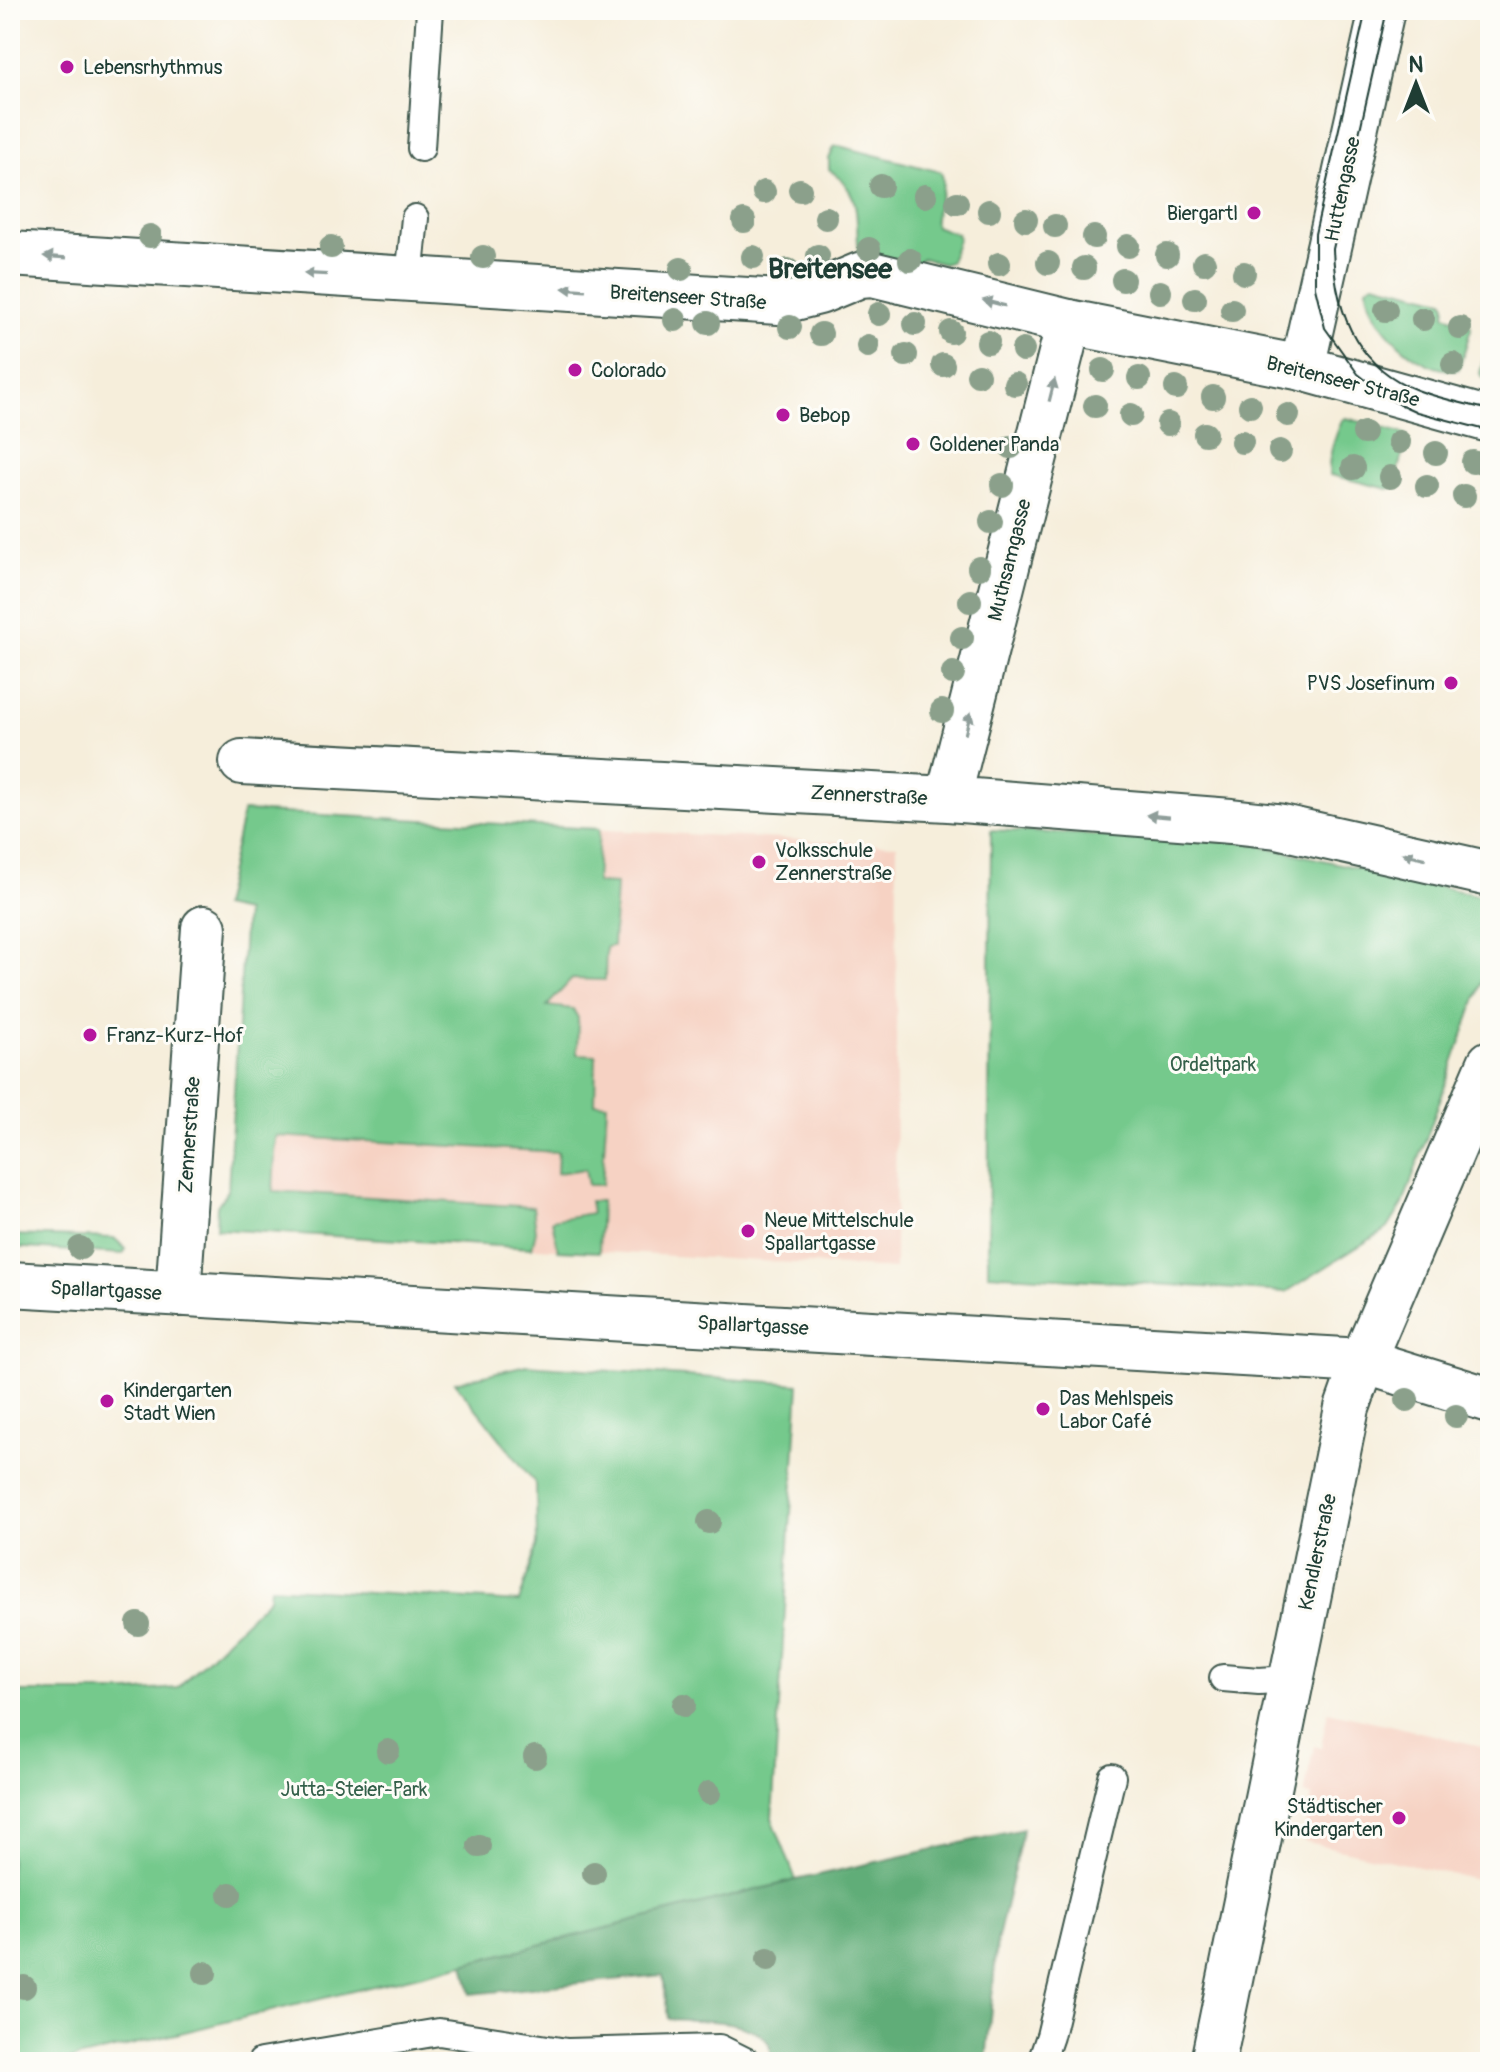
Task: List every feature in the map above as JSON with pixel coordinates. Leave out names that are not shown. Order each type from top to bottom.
[{"type":"street","name":"Huttengasse","points":[[1302,368],[1382,10]]},
{"type":"street","name":"Breitenseer Straße","points":[[10,254],[779,302],[819,292],[849,278],[872,274],[1069,322],[1302,368],[1490,420]]},
{"type":"street","name":"Muthsamgasse","points":[[948,799],[1069,322]]},
{"type":"street","name":"Zennerstraße","points":[[242,762],[948,799],[1277,826],[1490,874]]},
{"type":"street","name":"Zennerstraße","points":[[178,1294],[204,928]]},
{"type":"street","name":"Kendlerstraße","points":[[1213,2062],[1347,1408],[1363,1361],[1490,1063]]},
{"type":"street","name":"Spallartgasse","points":[[10,1284],[1363,1361],[1490,1400]]},
{"type":"lane","points":[[421,148],[430,10]]},
{"type":"lane","points":[[409,279],[415,218]]},
{"type":"lane","points":[[1223,1678],[1259,1681],[1291,1679]]},
{"type":"lane","points":[[1041,2062],[1050,2036],[1112,1777]]},
{"type":"lane","points":[[261,2062],[439,2032],[568,2057],[719,2048],[747,2062]]},
{"type":"shaded area","points":[[243,811],[897,845],[895,1269],[216,1229],[217,1206],[228,1190],[245,912],[222,907]]},
{"type":"shaded area","name":"Städtischer Kindergarten","points":[[1328,1711],[1490,1748],[1490,1883],[1303,1841],[1312,1796],[1304,1795],[1314,1746],[1321,1748]]},
{"type":"green space","points":[[834,147],[941,172],[943,186],[935,226],[957,234],[950,262],[943,264],[922,258],[917,264],[859,253],[853,198],[829,169]]},
{"type":"green space","points":[[1374,283],[1443,300],[1446,304],[1445,315],[1470,324],[1459,369],[1429,365],[1386,331],[1369,301],[1367,287]]},
{"type":"green space","points":[[1490,334],[1490,380],[1482,378],[1480,373]]},
{"type":"green space","points":[[1346,418],[1405,434],[1407,437],[1393,487],[1388,489],[1330,475],[1332,448],[1342,420]]},
{"type":"green space","points":[[243,811],[599,829],[596,883],[616,884],[613,946],[606,947],[605,980],[572,979],[547,1006],[573,1009],[578,1018],[577,1054],[596,1055],[595,1103],[607,1104],[602,1185],[588,1185],[585,1169],[557,1173],[558,1152],[276,1136],[273,1191],[533,1207],[536,1231],[532,1248],[216,1229],[217,1206],[228,1190],[245,912],[222,907]]},
{"type":"green space","name":"Ordeltpark","points":[[991,830],[1244,842],[1490,898],[1490,959],[1403,1204],[1388,1228],[1286,1292],[988,1274]]},
{"type":"green space","points":[[590,1201],[601,1201],[599,1252],[558,1250],[552,1220],[592,1213]]},
{"type":"green space","points":[[10,1235],[114,1238],[126,1249],[123,1254],[10,1247]]},
{"type":"green space","name":"Jutta-Steier-Park","points":[[526,1365],[799,1384],[772,1818],[796,1880],[61,2062],[10,2062],[10,1692],[129,1692],[177,1688],[269,1598],[270,1587],[519,1602],[537,1544],[536,1484],[455,1382]]},
{"type":"green space","points":[[1023,1829],[997,1942],[986,2062],[773,2062],[769,2044],[750,2029],[722,2022],[668,2019],[663,1975],[471,1994],[464,1964],[796,1880]]},
{"type":"tram line","points":[[1366,10],[1315,234],[1315,287],[1325,328],[1358,374],[1393,401],[1417,412],[1490,431]]},
{"type":"tram line","points":[[1387,10],[1333,249],[1338,293],[1352,333],[1378,366],[1396,380],[1444,399],[1490,410]]},
{"type":"place","name":"Lebensrhythmus","points":[[67,67]]},
{"type":"place","name":"Biergartl","points":[[1254,213]]},
{"type":"place","name":"Colorado","points":[[575,370]]},
{"type":"place","name":"Bebop","points":[[783,415]]},
{"type":"place","name":"Goldener Panda","points":[[913,444]]},
{"type":"place","name":"PVS Josefinum","points":[[1451,683]]},
{"type":"place","name":"Volksschule Zennerstraße","points":[[759,862]]},
{"type":"place","name":"Franz-Kurz-Hof","points":[[90,1035]]},
{"type":"place","name":"Neue Mittelschule Spallartgasse","points":[[748,1231]]},
{"type":"place","name":"Kindergarten Stadt Wien","points":[[107,1401]]},
{"type":"place","name":"Das Mehlspeis Labor Café","points":[[1043,1409]]},
{"type":"place","name":"Städtischer Kindergarten","points":[[1399,1818]]},
{"type":"district","name":"Breitensee","points":[[830,268]]}]
